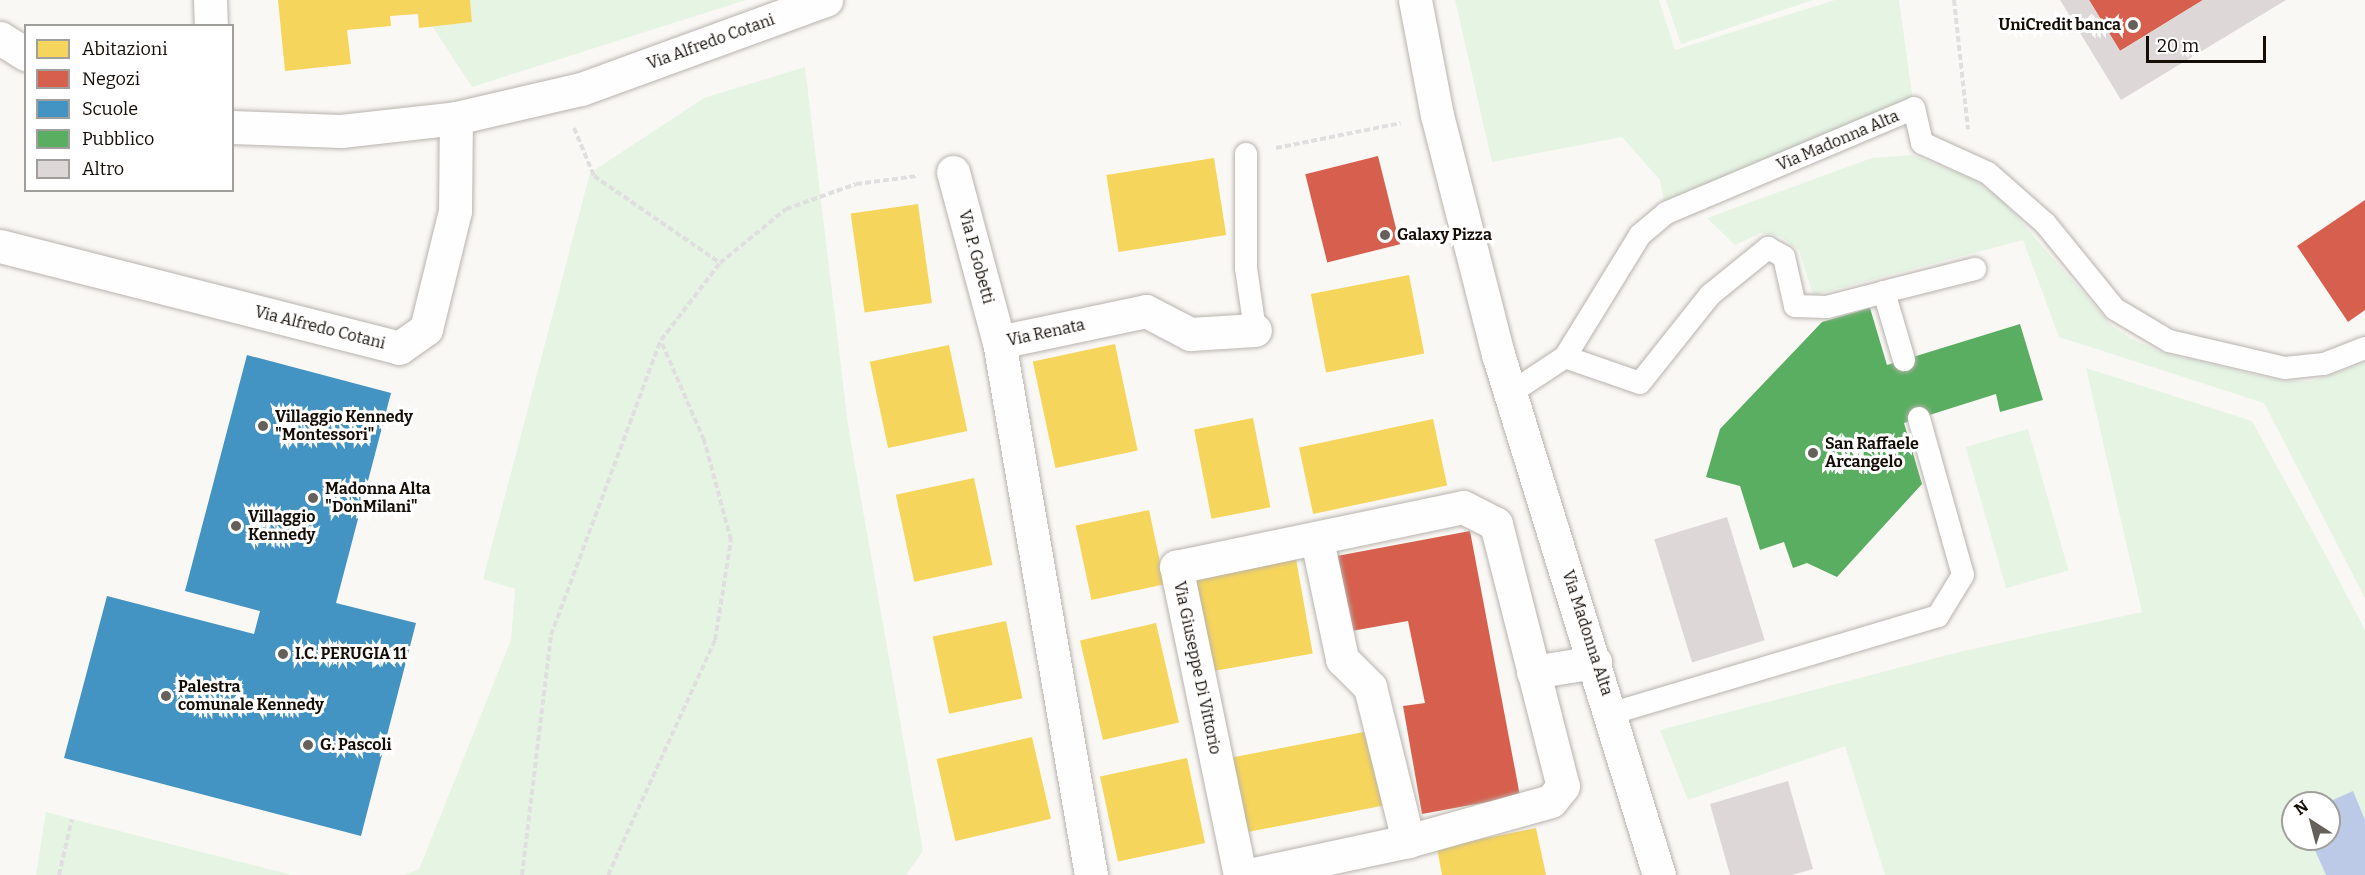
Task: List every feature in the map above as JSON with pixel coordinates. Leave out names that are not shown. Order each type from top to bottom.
[{"type":"street","points":[[210,0],[211,24]]},
{"type":"street","name":"Via Alfredo Cotani","points":[[234,127],[341,131],[456,118],[560,94],[826,0]]},
{"type":"street","name":"Via Madonna Alta","points":[[1415,0],[1437,115],[1512,392],[1595,662],[1613,713],[1659,875]]},
{"type":"street","points":[[0,38],[24,53]]},
{"type":"street","name":"Via Alfredo Cotani","points":[[0,246],[399,348],[426,329],[455,211],[456,118]]},
{"type":"street","name":"Via P. Gobetti","points":[[952,172],[999,342]]},
{"type":"street","name":"Via Renata","points":[[1091,875],[999,342],[1146,312],[1190,334],[1255,330]]},
{"type":"street","name":"Via Giuseppe Di Vittorio","points":[[1240,875],[1176,567],[1317,540],[1463,507],[1496,524],[1563,786],[1551,801],[1408,841],[1250,875]]},
{"type":"street","points":[[1317,540],[1342,659],[1370,687],[1408,841]]},
{"type":"street","points":[[1533,672],[1595,662]]},
{"type":"lane","name":"Via Madonna Alta","points":[[1512,392],[1565,357],[1640,235],[1666,213],[1914,108],[1922,143],[1988,173],[2045,222],[2115,309],[2169,341],[2285,368],[2324,364],[2365,348]]},
{"type":"lane","name":"Via Renata","points":[[1246,154],[1246,268],[1255,330]]},
{"type":"lane","points":[[1565,357],[1640,383],[1710,295],[1768,248],[1784,257],[1795,306],[1827,307],[1975,269]]},
{"type":"lane","points":[[1884,292],[1904,360]]},
{"type":"lane","points":[[1613,713],[1938,616],[1964,575],[1920,417]]},
{"type":"path","points":[[1954,0],[1971,166]]},
{"type":"path","points":[[560,94],[594,176],[720,263]]},
{"type":"path","points":[[1246,154],[1437,115]]},
{"type":"path","points":[[522,875],[551,636],[661,340],[720,263],[786,210],[856,184],[952,172]]},
{"type":"path","points":[[608,875],[714,640],[732,540],[704,440],[661,340]]},
{"type":"path","points":[[59,875],[72,819]]},
{"type":"green space","points":[[470,0],[746,0],[472,87],[432,26],[472,22]]},
{"type":"green space","points":[[1455,0],[1659,0],[1675,50],[1835,0],[1899,0],[1914,108],[1666,213],[1660,180],[1622,137],[1492,162]]},
{"type":"green space","points":[[1666,0],[1813,0],[1681,44]]},
{"type":"green space","points":[[805,67],[848,425],[923,851],[906,875],[404,875],[419,869],[511,640],[515,589],[483,579],[590,173],[704,98]]},
{"type":"green space","points":[[1912,155],[1973,179],[2003,201],[2111,325],[2130,338],[2163,353],[2281,381],[2312,381],[2365,363],[2365,598],[2264,403],[2059,337],[2023,240],[1813,295],[1799,250],[1780,236],[1761,233],[1735,245],[1707,218],[1872,158]]},
{"type":"green space","points":[[2086,368],[2252,421],[2365,630],[2365,875],[1885,875],[1845,746],[1688,800],[1660,730],[1959,652],[2142,612]]},
{"type":"green space","points":[[2028,429],[2069,570],[2006,588],[1966,447]]},
{"type":"green space","points":[[46,812],[72,819],[292,875],[36,875]]},
{"type":"water","points":[[2353,791],[2365,820],[2365,875],[2326,875],[2315,851],[2341,851],[2341,796]]},
{"type":"building: Abitazioni","points":[[278,0],[470,0],[472,22],[419,28],[418,14],[390,16],[391,26],[347,30],[351,64],[285,71]]},
{"type":"building: Abitazioni","points":[[1214,158],[1226,235],[1119,252],[1106,175]]},
{"type":"building: Abitazioni","points":[[918,204],[932,303],[865,312],[851,213]]},
{"type":"building: Abitazioni","points":[[1409,275],[1424,354],[1326,373],[1311,294]]},
{"type":"building: Abitazioni","points":[[1115,344],[1138,451],[1055,468],[1033,361]]},
{"type":"building: Abitazioni","points":[[949,345],[967,431],[888,448],[870,362]]},
{"type":"building: Abitazioni","points":[[1253,418],[1270,507],[1211,519],[1194,429]]},
{"type":"building: Abitazioni","points":[[1433,419],[1447,486],[1313,514],[1299,447]]},
{"type":"building: Abitazioni","points":[[974,478],[993,565],[914,582],[896,495]]},
{"type":"building: Abitazioni","points":[[1149,510],[1165,584],[1091,600],[1076,526]]},
{"type":"building: Abitazioni","points":[[1295,553],[1313,653],[1212,671],[1195,571]]},
{"type":"building: Abitazioni","points":[[1006,621],[1022,698],[949,714],[933,637]]},
{"type":"building: Abitazioni","points":[[1156,623],[1179,722],[1103,740],[1080,641]]},
{"type":"building: Abitazioni","points":[[1374,730],[1389,805],[1241,833],[1227,759]]},
{"type":"building: Abitazioni","points":[[1032,737],[1051,819],[955,841],[937,759]]},
{"type":"building: Abitazioni","points":[[1187,758],[1205,843],[1118,862],[1100,777]]},
{"type":"building: Abitazioni","points":[[1536,828],[1546,875],[1442,875],[1437,848]]},
{"type":"building: Negozi","name":"UniCredit banca","points":[[2089,0],[2203,0],[2120,51]]},
{"type":"building: Negozi","points":[[1378,156],[1400,244],[1327,262],[1305,174]]},
{"type":"building: Negozi","points":[[2365,200],[2365,310],[2348,322],[2297,246]]},
{"type":"building: Negozi","points":[[1470,531],[1520,796],[1422,814],[1403,706],[1425,703],[1408,621],[1340,633],[1326,558]]},
{"type":"building: Scuole","points":[[247,355],[391,393],[336,603],[416,623],[361,836],[64,758],[107,596],[254,634],[260,611],[185,591]]},
{"type":"building: Pubblico","name":"San Raffaele Arcangelo","points":[[1870,308],[1887,365],[2020,324],[2043,400],[2000,412],[1996,394],[1904,423],[1922,484],[1837,577],[1807,563],[1793,568],[1784,542],[1760,550],[1740,486],[1706,477],[1720,429],[1822,322]]},
{"type":"building: Altro","points":[[2060,0],[2089,0],[2120,51],[2203,0],[2286,0],[2121,100]]},
{"type":"building: Altro","points":[[1727,517],[1765,640],[1692,663],[1654,539]]},
{"type":"building: Altro","points":[[1788,781],[1813,869],[1792,875],[1730,875],[1710,804]]},
{"type":"place","name":"UniCredit banca","points":[[2133,25]]},
{"type":"place","name":"Galaxy Pizza","points":[[1385,235]]},
{"type":"place","name":"Villaggio Kennedy \"Montessori\"","points":[[263,426]]},
{"type":"place","name":"San Raffaele Arcangelo","points":[[1813,453]]},
{"type":"place","name":"Madonna Alta \"DonMilani\"","points":[[313,498]]},
{"type":"place","name":"Villaggio Kennedy","points":[[236,526]]},
{"type":"place","name":"I.C. PERUGIA 11","points":[[283,654]]},
{"type":"place","name":"Palestra comunale Kennedy","points":[[166,696]]},
{"type":"place","name":"G. Pascoli","points":[[308,745]]}]
